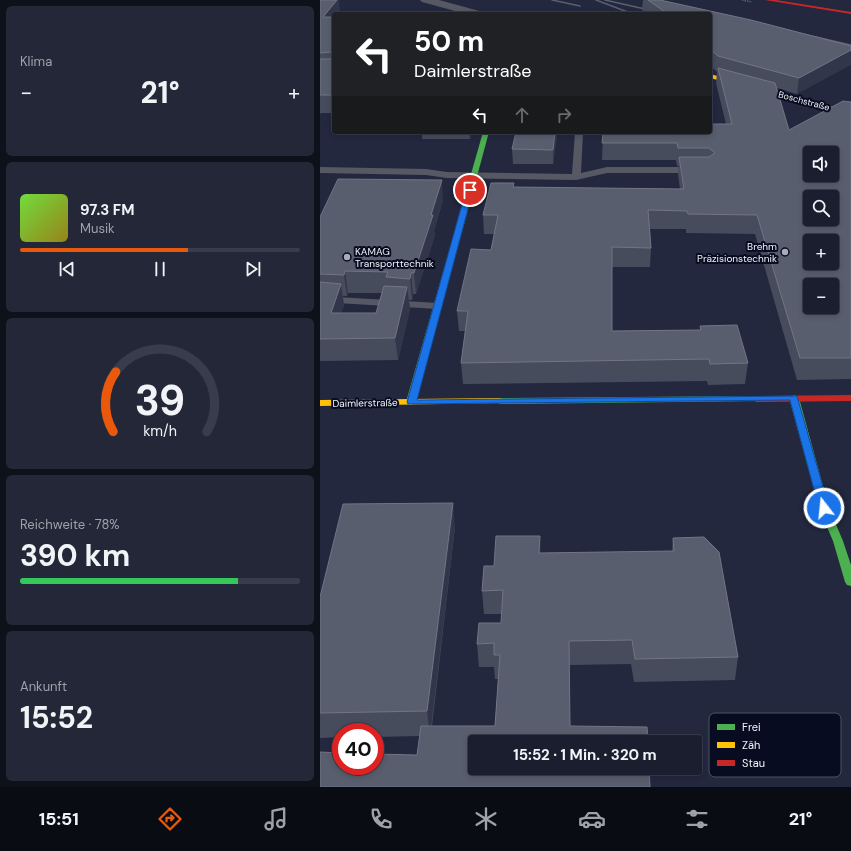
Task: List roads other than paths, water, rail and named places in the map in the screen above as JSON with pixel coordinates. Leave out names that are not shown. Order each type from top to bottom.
[{"type":"street","points":[[426,0],[471,12]]},
{"type":"street","points":[[767,0],[851,13]]},
{"type":"street","name":"Boschstraße","points":[[712,77],[851,114]]},
{"type":"street","points":[[412,402],[485,134]]},
{"type":"street","points":[[794,398],[824,508],[844,540],[851,582]]},
{"type":"street","name":"Daimlerstraße","points":[[320,403],[851,398]]},
{"type":"lane","points":[[576,177],[579,134]]},
{"type":"lane","points":[[320,170],[426,172],[447,175],[474,176],[576,177],[607,170],[700,170]]},
{"type":"lane","points":[[320,299],[357,300],[398,305],[438,306]]},
{"type":"railway","points":[[552,0],[580,6]]},
{"type":"railway","points":[[596,0],[628,12]]},
{"type":"railway","points":[[605,0],[658,12]]},
{"type":"railway","points":[[781,29],[851,45]]},
{"type":"place","name":"Brehm Präzisionstechnik","points":[[785,252]]},
{"type":"place","name":"KAMAG Transporttechnik","points":[[347,257]]}]
